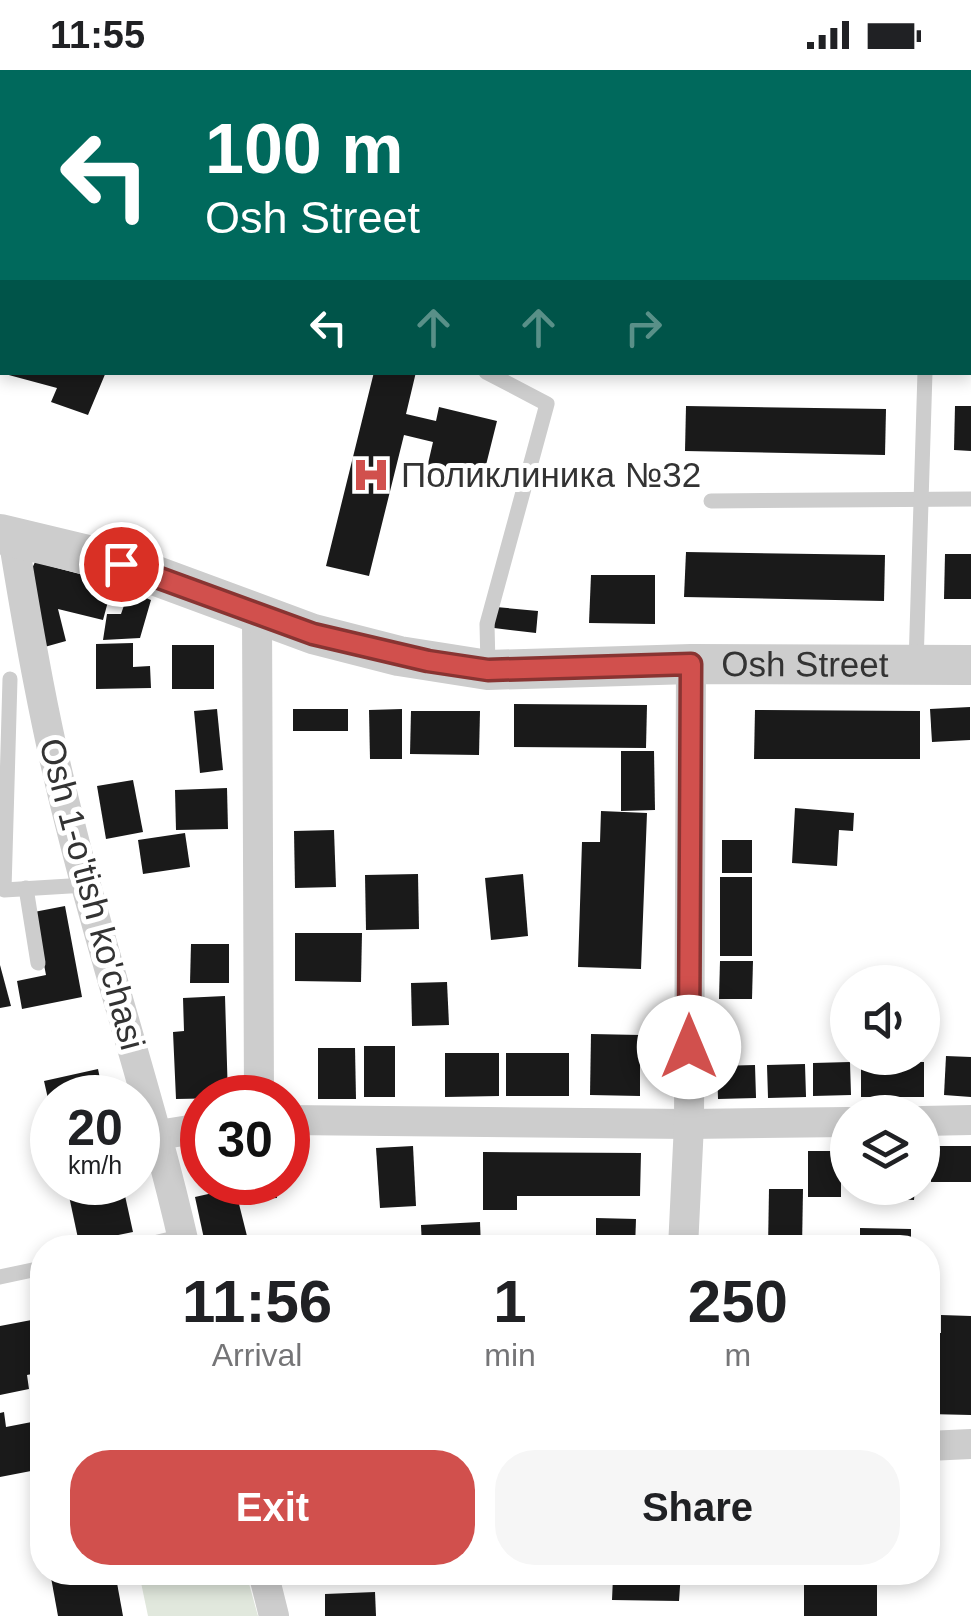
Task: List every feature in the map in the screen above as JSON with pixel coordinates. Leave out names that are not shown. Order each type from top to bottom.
[{"type":"street","name":"Osh Street","points":[[7,535],[121,564],[257,615],[385,652],[488,670],[691,664],[971,665]]},
{"type":"street","name":"Osh 1-o'tish ko'chasi","points":[[7,535],[38,692],[86,885],[141,1075]]},
{"type":"street","points":[[257,615],[260,1075]]},
{"type":"street","points":[[684,1235],[688,1124],[691,664]]},
{"type":"street","points":[[310,1120],[830,1122]]},
{"type":"street","points":[[940,1121],[971,1120]]},
{"type":"street","name":"Osh 1-o'tish ko'chasi","points":[[160,1143],[182,1235]]},
{"type":"street","points":[[940,1445],[971,1444]]},
{"type":"street","points":[[266,1585],[274,1616]]},
{"type":"lane","points":[[488,670],[487,624],[546,404],[492,375]]},
{"type":"lane","points":[[916,665],[925,375]]},
{"type":"lane","points":[[711,500],[971,499]]},
{"type":"lane","points":[[10,679],[2,898],[26,888],[86,885]]},
{"type":"lane","points":[[26,888],[38,963]]},
{"type":"lane","points":[[0,1277],[30,1271]]},
{"type":"shaded area","points":[[142,1585],[249,1585],[258,1616],[148,1616]]},
{"type":"building","points":[[9,375],[105,375],[88,415],[51,402],[57,388]]},
{"type":"building","name":"Поликлиника №32","points":[[373,375],[415,375],[406,414],[436,421],[439,407],[497,421],[482,481],[427,468],[433,442],[404,435],[369,576],[326,566]]},
{"type":"building","points":[[686,406],[886,409],[885,455],[685,451]]},
{"type":"building","points":[[955,406],[971,406],[971,451],[954,450]]},
{"type":"building","points":[[686,552],[885,555],[884,601],[684,597]]},
{"type":"building","points":[[945,554],[971,554],[971,599],[944,599]]},
{"type":"building","points":[[35,562],[113,583],[103,620],[58,609],[66,641],[41,648],[25,584]]},
{"type":"building","points":[[591,575],[655,575],[655,624],[589,623]]},
{"type":"building","points":[[129,591],[151,600],[140,638],[103,640],[107,614],[121,614]]},
{"type":"building","points":[[496,607],[538,611],[536,633],[494,628]]},
{"type":"building","points":[[133,643],[133,667],[150,666],[151,688],[96,689],[96,644]]},
{"type":"building","points":[[172,645],[214,645],[214,689],[172,689]]},
{"type":"building","points":[[514,704],[647,705],[646,748],[514,747]]},
{"type":"building","points":[[970,707],[970,740],[932,742],[930,709]]},
{"type":"building","points":[[217,709],[223,770],[200,773],[194,711]]},
{"type":"building","points":[[293,709],[348,709],[348,731],[293,731]]},
{"type":"building","points":[[402,709],[402,759],[370,759],[369,710]]},
{"type":"building","points":[[755,710],[920,711],[920,759],[754,759]]},
{"type":"building","points":[[411,711],[480,711],[479,755],[410,754]]},
{"type":"building","points":[[621,751],[654,751],[655,810],[621,811]]},
{"type":"building","points":[[133,780],[143,832],[106,839],[97,786]]},
{"type":"building","points":[[227,788],[228,829],[176,830],[175,790]]},
{"type":"building","points":[[795,808],[854,813],[853,831],[839,830],[837,866],[792,863]]},
{"type":"building","points":[[601,811],[647,813],[641,969],[578,967],[582,842],[600,842]]},
{"type":"building","points":[[334,830],[336,887],[295,888],[294,831]]},
{"type":"building","points":[[185,833],[190,867],[143,874],[138,840]]},
{"type":"building","points":[[722,840],[752,840],[752,873],[722,873]]},
{"type":"building","points":[[418,874],[419,929],[366,930],[365,875]]},
{"type":"building","points":[[523,874],[528,936],[491,940],[485,878]]},
{"type":"building","points":[[720,877],[752,877],[752,956],[720,956]]},
{"type":"building","points":[[65,906],[82,997],[22,1009],[17,981],[46,975],[34,912]]},
{"type":"building","points":[[295,933],[362,933],[361,982],[295,981]]},
{"type":"building","points":[[191,944],[229,944],[229,983],[190,983]]},
{"type":"building","points":[[720,961],[753,961],[752,999],[719,999]]},
{"type":"building","points":[[0,965],[11,1006],[0,1008]]},
{"type":"building","points":[[447,982],[449,1025],[412,1026],[411,983]]},
{"type":"building","points":[[225,996],[227,1075],[180,1075],[180,1099],[176,1099],[173,1032],[184,1031],[183,998]]},
{"type":"building","points":[[591,1034],[640,1035],[640,1096],[590,1095]]},
{"type":"building","points":[[364,1046],[395,1046],[395,1097],[364,1097]]},
{"type":"building","points":[[318,1048],[355,1048],[356,1099],[318,1099]]},
{"type":"building","points":[[445,1053],[499,1053],[499,1096],[445,1097]]},
{"type":"building","points":[[506,1053],[569,1053],[569,1096],[506,1096]]},
{"type":"building","points":[[946,1056],[971,1057],[971,1097],[944,1095]]},
{"type":"building","points":[[813,1063],[830,1063],[830,1075],[850,1075],[851,1095],[813,1096]]},
{"type":"building","points":[[805,1064],[806,1097],[768,1098],[767,1065]]},
{"type":"building","points":[[755,1065],[756,1098],[718,1099],[717,1066]]},
{"type":"building","points":[[98,1069],[99,1075],[71,1075]]},
{"type":"building","points":[[861,1075],[924,1075],[924,1095],[861,1095]]},
{"type":"building","points":[[413,1146],[416,1206],[380,1208],[376,1148]]},
{"type":"building","points":[[940,1146],[971,1146],[971,1182],[940,1182]]},
{"type":"building","points":[[808,1151],[830,1151],[830,1197],[808,1197]]},
{"type":"building","points":[[483,1152],[641,1153],[640,1196],[517,1196],[517,1210],[483,1210]]},
{"type":"building","points":[[769,1189],[803,1189],[802,1235],[768,1235]]},
{"type":"building","points":[[71,1205],[127,1205],[133,1232],[77,1235]]},
{"type":"building","points":[[197,1205],[239,1205],[247,1235],[203,1235]]},
{"type":"building","points":[[596,1218],[636,1219],[635,1235],[596,1235]]},
{"type":"building","points":[[480,1222],[480,1235],[421,1235],[421,1225]]},
{"type":"building","points":[[860,1228],[911,1229],[911,1235],[860,1235]]},
{"type":"building","points":[[941,1315],[971,1316],[971,1415],[940,1414]]},
{"type":"building","points":[[30,1320],[29,1389],[0,1395],[0,1326]]},
{"type":"building","points":[[4,1412],[6,1427],[30,1422],[30,1471],[0,1477],[0,1413]]},
{"type":"building","points":[[52,1585],[117,1585],[123,1616],[58,1616]]},
{"type":"building","points":[[613,1585],[680,1585],[679,1601],[612,1600]]},
{"type":"building","points":[[804,1585],[877,1585],[877,1616],[804,1616]]},
{"type":"building","points":[[375,1592],[376,1616],[325,1616],[325,1594]]},
{"type":"place","name":"Поликлиника №32","points":[[371,475]]},
{"type":"route","points":[[121,564],[313,634],[428,661],[488,670],[691,664],[689,1047]]}]
